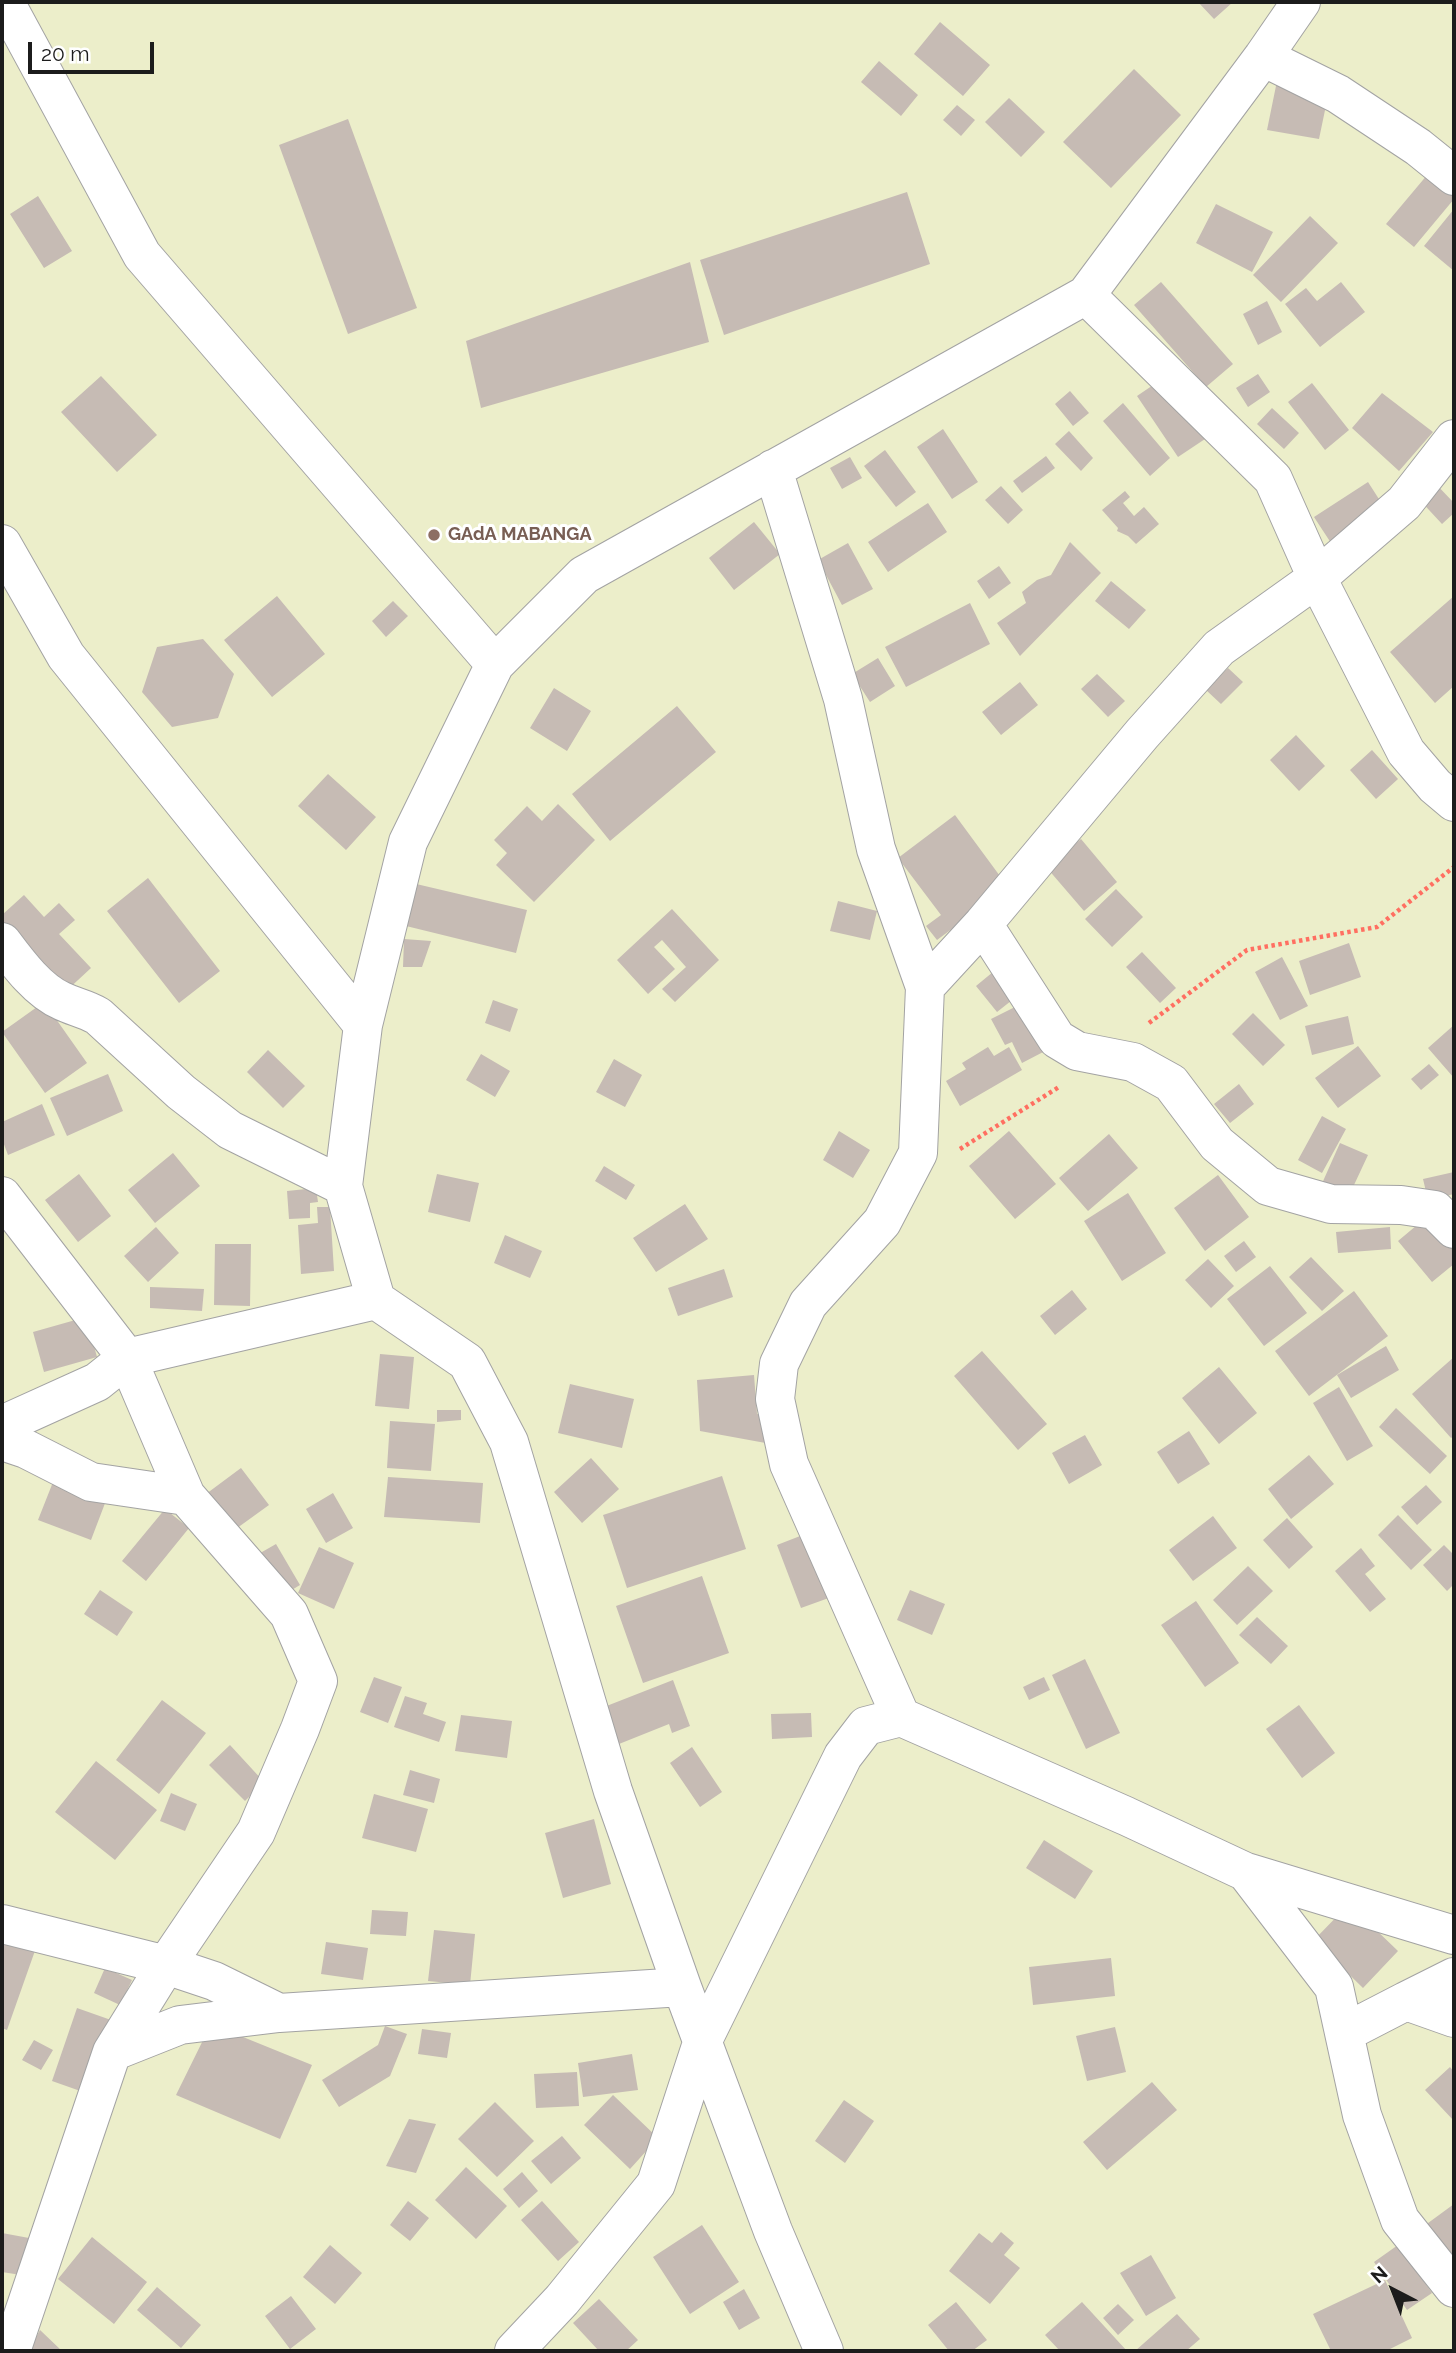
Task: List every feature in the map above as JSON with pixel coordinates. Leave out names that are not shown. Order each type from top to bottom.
[{"type":"street","points":[[5,2],[142,255],[495,664]]},
{"type":"street","points":[[824,2351],[773,2231],[682,1987],[613,1791],[509,1442],[467,1362],[376,1300],[343,1185],[363,1025],[408,842],[495,664],[583,575],[1086,295],[1301,2]]},
{"type":"street","points":[[1263,57],[1338,94],[1418,147],[1454,176]]},
{"type":"street","points":[[1086,295],[1273,479],[1317,578],[1406,752],[1454,802]]},
{"type":"street","points":[[925,987],[983,924],[1142,734],[1219,648],[1317,578],[1404,503],[1454,439]]},
{"type":"street","points":[[773,469],[843,699],[876,849],[925,987],[918,1153],[882,1222],[808,1304],[779,1364],[775,1398],[789,1464],[901,1717]]},
{"type":"street","points":[[2,544],[66,656],[363,1025]]},
{"type":"street","points":[[983,924],[1057,1039],[1077,1051],[1133,1062],[1171,1083],[1217,1144],[1268,1186],[1331,1204],[1401,1205],[1435,1210],[1454,1228]]},
{"type":"street","points":[[2,942],[27,975],[61,1001],[83,1007],[98,1016],[181,1092],[230,1129],[343,1185]]},
{"type":"street","points":[[2,1196],[128,1358],[186,1496],[289,1614],[318,1681],[256,1832],[111,2052],[11,2351]]},
{"type":"street","points":[[2,1425],[97,1382],[128,1358],[376,1300]]},
{"type":"street","points":[[2,1441],[26,1449],[91,1482],[186,1496]]},
{"type":"street","points":[[514,2351],[562,2300],[656,2184],[703,2040],[843,1756],[866,1727],[901,1717],[1126,1815],[1246,1872],[1454,1935]]},
{"type":"street","points":[[1246,1872],[1335,1987],[1362,2115],[1400,2220],[1454,2288]]},
{"type":"street","points":[[2,1924],[166,1965],[214,1981],[279,2013]]},
{"type":"street","points":[[1346,2032],[1454,1977]]},
{"type":"street","points":[[111,2052],[180,2025],[279,2013],[682,1987]]},
{"type":"street","points":[[1406,2001],[1454,2018]]},
{"type":"green space","points":[[2,2],[1454,2],[1454,2351],[2,2351]]},
{"type":"building","points":[[1198,2],[1233,2],[1214,19]]},
{"type":"building","points":[[940,22],[990,65],[963,96],[914,54]]},
{"type":"building","points":[[879,61],[918,95],[901,116],[861,82]]},
{"type":"building","points":[[1134,69],[1181,115],[1111,188],[1063,142]]},
{"type":"building","points":[[1277,81],[1329,91],[1319,139],[1267,130]]},
{"type":"building","points":[[1009,98],[1045,132],[1021,157],[985,122]]},
{"type":"building","points":[[957,105],[975,120],[961,136],[943,120]]},
{"type":"building","points":[[348,119],[417,308],[348,334],[279,145]]},
{"type":"building","points":[[1433,168],[1454,185],[1454,199],[1414,247],[1386,224]]},
{"type":"building","points":[[907,192],[930,264],[724,335],[700,260]]},
{"type":"building","points":[[38,196],[72,251],[44,268],[10,214]]},
{"type":"building","points":[[1216,204],[1273,232],[1252,272],[1196,243]]},
{"type":"building","points":[[1454,209],[1454,271],[1424,246]]},
{"type":"building","points":[[1310,216],[1338,243],[1281,302],[1253,275]]},
{"type":"building","points":[[690,262],[709,342],[481,408],[466,341]]},
{"type":"building","points":[[1161,282],[1233,364],[1206,387],[1134,305]]},
{"type":"building","points":[[1341,282],[1365,312],[1320,347],[1285,304],[1306,288],[1317,301]]},
{"type":"building","points":[[1267,301],[1282,332],[1258,345],[1243,314]]},
{"type":"building","points":[[1258,374],[1270,392],[1248,407],[1236,388]]},
{"type":"building","points":[[101,376],[157,435],[117,472],[61,412]]},
{"type":"building","points":[[1165,377],[1205,439],[1178,457],[1137,396]]},
{"type":"building","points":[[1312,383],[1349,430],[1325,450],[1288,402]]},
{"type":"building","points":[[1070,391],[1089,413],[1073,426],[1055,404]]},
{"type":"building","points":[[1382,393],[1433,432],[1399,471],[1352,428]]},
{"type":"building","points":[[1123,403],[1170,458],[1150,476],[1103,421]]},
{"type":"building","points":[[1272,408],[1299,433],[1284,449],[1257,424]]},
{"type":"building","points":[[943,429],[978,482],[952,499],[917,447]]},
{"type":"building","points":[[1069,431],[1093,458],[1081,471],[1055,444]]},
{"type":"building","points":[[885,450],[916,492],[896,507],[864,466]]},
{"type":"building","points":[[1046,456],[1055,468],[1022,493],[1013,481]]},
{"type":"building","points":[[850,457],[862,478],[842,489],[830,468]]},
{"type":"building","points":[[1368,482],[1384,507],[1331,543],[1314,517]]},
{"type":"building","points":[[1434,482],[1454,503],[1454,513],[1442,524],[1417,497]]},
{"type":"building","points":[[1001,486],[1023,510],[1008,524],[985,500]]},
{"type":"building","points":[[1125,491],[1130,497],[1123,503],[1134,516],[1144,507],[1159,524],[1136,544],[1117,531],[1118,528],[1102,510]]},
{"type":"building","points":[[928,503],[947,532],[888,572],[868,542]]},
{"type":"building","points":[[754,522],[780,554],[734,590],[709,558]]},
{"type":"building","points":[[1070,542],[1101,573],[1020,656],[997,623],[1026,603],[1022,592],[1037,580],[1051,575]]},
{"type":"building","points":[[848,543],[873,589],[842,605],[818,560]]},
{"type":"building","points":[[999,566],[1011,583],[989,599],[977,581]]},
{"type":"building","points":[[1111,581],[1146,610],[1129,629],[1095,601]]},
{"type":"building","points":[[277,596],[325,654],[272,697],[224,640]]},
{"type":"building","points":[[1454,596],[1454,686],[1435,703],[1390,652]]},
{"type":"building","points":[[393,601],[408,616],[386,637],[372,621]]},
{"type":"building","points":[[970,603],[990,644],[906,687],[885,647]]},
{"type":"building","points":[[203,639],[234,674],[218,718],[172,727],[142,692],[157,647]]},
{"type":"building","points":[[878,658],[895,686],[870,702],[852,674]]},
{"type":"building","points":[[1228,668],[1243,682],[1221,704],[1206,690]]},
{"type":"building","points":[[1097,674],[1125,701],[1108,717],[1081,689]]},
{"type":"building","points":[[1020,682],[1038,705],[1001,735],[982,712]]},
{"type":"building","points":[[554,688],[591,711],[567,751],[530,728]]},
{"type":"building","points":[[677,706],[716,752],[610,841],[572,794]]},
{"type":"building","points":[[1296,735],[1325,766],[1299,791],[1270,760]]},
{"type":"building","points":[[1372,750],[1398,779],[1376,799],[1350,770]]},
{"type":"building","points":[[328,774],[376,817],[346,850],[298,806]]},
{"type":"building","points":[[558,804],[595,840],[534,902],[496,865],[507,853],[494,840],[527,806],[542,821]]},
{"type":"building","points":[[955,815],[1008,887],[937,940],[926,926],[941,915],[898,858]]},
{"type":"building","points":[[1081,839],[1117,882],[1084,911],[1047,868]]},
{"type":"building","points":[[148,878],[220,971],[179,1003],[107,911]]},
{"type":"building","points":[[412,883],[527,910],[516,953],[402,925]]},
{"type":"building","points":[[1116,889],[1143,917],[1112,947],[1085,919]]},
{"type":"building","points":[[24,895],[44,917],[59,903],[75,920],[59,934],[91,968],[64,993],[2,924],[2,915]]},
{"type":"building","points":[[838,901],[877,911],[870,940],[830,931]]},
{"type":"building","points":[[672,909],[719,960],[675,1002],[662,989],[686,967],[662,940],[654,947],[675,969],[648,994],[617,960]]},
{"type":"building","points":[[404,939],[431,941],[422,967],[403,967]]},
{"type":"building","points":[[1349,943],[1361,977],[1310,995],[1299,961]]},
{"type":"building","points":[[1142,952],[1176,988],[1160,1003],[1126,967]]},
{"type":"building","points":[[1282,957],[1308,1006],[1280,1020],[1255,972]]},
{"type":"building","points":[[999,967],[1021,993],[997,1012],[976,986]]},
{"type":"building","points":[[493,1000],[518,1009],[510,1032],[485,1023]]},
{"type":"building","points":[[44,1002],[87,1063],[45,1093],[2,1032]]},
{"type":"building","points":[[1023,1003],[1047,1050],[1022,1063],[1012,1042],[1005,1045],[991,1019]]},
{"type":"building","points":[[1253,1013],[1285,1045],[1263,1066],[1232,1034]]},
{"type":"building","points":[[1348,1016],[1354,1044],[1312,1055],[1305,1026]]},
{"type":"building","points":[[1454,1025],[1454,1078],[1428,1048]]},
{"type":"building","points":[[1358,1046],[1381,1076],[1338,1108],[1315,1078]]},
{"type":"building","points":[[988,1047],[994,1056],[1009,1047],[1022,1070],[960,1106],[946,1081],[966,1069],[962,1063]]},
{"type":"building","points":[[268,1050],[305,1086],[283,1108],[247,1072]]},
{"type":"building","points":[[481,1054],[510,1071],[495,1097],[466,1080]]},
{"type":"building","points":[[614,1059],[642,1075],[625,1107],[596,1092]]},
{"type":"building","points":[[1429,1064],[1439,1075],[1421,1090],[1411,1079]]},
{"type":"building","points":[[108,1074],[123,1111],[67,1136],[50,1098]]},
{"type":"building","points":[[1239,1084],[1254,1104],[1230,1123],[1214,1104]]},
{"type":"building","points":[[42,1104],[55,1135],[8,1155],[2,1139],[2,1122]]},
{"type":"building","points":[[1322,1116],[1346,1129],[1322,1173],[1298,1160]]},
{"type":"building","points":[[839,1131],[870,1150],[853,1178],[823,1160]]},
{"type":"building","points":[[1009,1131],[1056,1184],[1015,1219],[969,1166]]},
{"type":"building","points":[[1109,1134],[1138,1168],[1088,1211],[1059,1178]]},
{"type":"building","points":[[1340,1143],[1368,1155],[1347,1200],[1320,1188]]},
{"type":"building","points":[[173,1153],[200,1186],[155,1223],[128,1190]]},
{"type":"building","points":[[604,1166],[635,1185],[626,1200],[595,1181]]},
{"type":"building","points":[[1454,1172],[1454,1194],[1428,1200],[1423,1179]]},
{"type":"building","points":[[79,1174],[111,1216],[78,1242],[45,1200]]},
{"type":"building","points":[[437,1174],[479,1183],[470,1222],[428,1212]]},
{"type":"building","points":[[1218,1175],[1249,1217],[1205,1251],[1174,1208]]},
{"type":"building","points":[[316,1188],[318,1202],[310,1203],[310,1218],[289,1219],[287,1191]]},
{"type":"building","points":[[1128,1193],[1166,1253],[1122,1281],[1084,1221]]},
{"type":"building","points":[[685,1204],[708,1239],[656,1272],[633,1238]]},
{"type":"building","points":[[317,1207],[330,1207],[334,1271],[301,1274],[298,1225],[318,1223]]},
{"type":"building","points":[[1429,1215],[1454,1245],[1454,1264],[1432,1282],[1398,1241]]},
{"type":"building","points":[[156,1227],[179,1253],[148,1282],[124,1256]]},
{"type":"building","points":[[1390,1227],[1391,1249],[1338,1253],[1336,1232]]},
{"type":"building","points":[[505,1235],[542,1251],[530,1278],[494,1263]]},
{"type":"building","points":[[1244,1241],[1256,1257],[1236,1272],[1224,1256]]},
{"type":"building","points":[[215,1244],[251,1244],[250,1306],[214,1305]]},
{"type":"building","points":[[1311,1257],[1344,1291],[1322,1311],[1289,1277]]},
{"type":"building","points":[[1208,1259],[1234,1286],[1211,1308],[1185,1280]]},
{"type":"building","points":[[1270,1266],[1307,1313],[1264,1346],[1227,1299]]},
{"type":"building","points":[[724,1269],[733,1297],[678,1316],[668,1288]]},
{"type":"building","points":[[150,1287],[204,1289],[202,1311],[150,1308]]},
{"type":"building","points":[[1072,1290],[1087,1309],[1055,1335],[1040,1316]]},
{"type":"building","points":[[1354,1291],[1388,1336],[1309,1396],[1275,1351]]},
{"type":"building","points":[[86,1317],[97,1357],[44,1372],[33,1332]]},
{"type":"building","points":[[1386,1346],[1399,1370],[1351,1398],[1337,1375]]},
{"type":"building","points":[[982,1351],[1047,1424],[1018,1450],[954,1376]]},
{"type":"building","points":[[380,1354],[414,1357],[409,1409],[375,1406]]},
{"type":"building","points":[[1454,1357],[1454,1436],[1451,1438],[1412,1394]]},
{"type":"building","points":[[1219,1367],[1257,1413],[1219,1444],[1182,1398]]},
{"type":"building","points":[[754,1375],[757,1414],[776,1417],[771,1444],[700,1431],[697,1380]]},
{"type":"building","points":[[570,1384],[634,1399],[622,1448],[558,1433]]},
{"type":"building","points":[[1339,1387],[1373,1446],[1347,1461],[1313,1403]]},
{"type":"building","points":[[1396,1408],[1447,1456],[1430,1474],[1379,1427]]},
{"type":"building","points":[[437,1410],[461,1410],[461,1420],[437,1422]]},
{"type":"building","points":[[390,1421],[435,1424],[431,1471],[387,1468]]},
{"type":"building","points":[[1189,1431],[1210,1464],[1178,1484],[1157,1452]]},
{"type":"building","points":[[1085,1435],[1102,1465],[1069,1484],[1052,1453]]},
{"type":"building","points":[[1309,1455],[1334,1484],[1291,1519],[1268,1489]]},
{"type":"building","points":[[591,1458],[619,1489],[582,1523],[554,1492]]},
{"type":"building","points":[[241,1468],[269,1505],[233,1531],[206,1494]]},
{"type":"building","points":[[722,1476],[746,1549],[627,1588],[603,1515]]},
{"type":"building","points":[[55,1477],[107,1498],[91,1540],[38,1520]]},
{"type":"building","points":[[388,1477],[483,1483],[480,1523],[384,1517]]},
{"type":"building","points":[[1426,1485],[1442,1502],[1417,1525],[1401,1507]]},
{"type":"building","points":[[333,1493],[353,1528],[326,1543],[306,1509]]},
{"type":"building","points":[[165,1509],[189,1528],[146,1581],[122,1561]]},
{"type":"building","points":[[1398,1515],[1432,1550],[1411,1570],[1378,1535]]},
{"type":"building","points":[[1213,1516],[1237,1548],[1193,1581],[1169,1550]]},
{"type":"building","points":[[1287,1518],[1313,1547],[1289,1569],[1263,1540]]},
{"type":"building","points":[[813,1531],[837,1595],[801,1608],[777,1545]]},
{"type":"building","points":[[276,1544],[300,1585],[280,1597],[255,1556]]},
{"type":"building","points":[[1444,1545],[1454,1555],[1454,1584],[1447,1591],[1423,1565]]},
{"type":"building","points":[[319,1547],[354,1563],[334,1609],[298,1593]]},
{"type":"building","points":[[1361,1548],[1375,1566],[1365,1574],[1386,1599],[1370,1612],[1335,1571]]},
{"type":"building","points":[[1248,1566],[1273,1591],[1237,1625],[1213,1600]]},
{"type":"building","points":[[702,1576],[729,1653],[643,1683],[616,1606]]},
{"type":"building","points":[[100,1590],[133,1612],[117,1636],[84,1614]]},
{"type":"building","points":[[910,1590],[945,1604],[932,1635],[897,1620]]},
{"type":"building","points":[[1196,1601],[1239,1663],[1205,1687],[1161,1625]]},
{"type":"building","points":[[1257,1617],[1288,1646],[1271,1664],[1239,1635]]},
{"type":"building","points":[[1085,1659],[1120,1733],[1086,1749],[1052,1675]]},
{"type":"building","points":[[374,1677],[402,1687],[388,1723],[360,1712]]},
{"type":"building","points":[[1044,1677],[1050,1690],[1029,1700],[1023,1687]]},
{"type":"building","points":[[673,1680],[690,1726],[672,1733],[669,1724],[619,1744],[604,1707]]},
{"type":"building","points":[[405,1696],[427,1703],[423,1714],[446,1722],[439,1742],[394,1727]]},
{"type":"building","points":[[162,1700],[206,1733],[159,1794],[116,1760]]},
{"type":"building","points":[[1299,1705],[1335,1753],[1302,1778],[1266,1729]]},
{"type":"building","points":[[811,1713],[812,1737],[772,1739],[771,1714]]},
{"type":"building","points":[[461,1715],[512,1721],[507,1758],[455,1751]]},
{"type":"building","points":[[230,1745],[264,1782],[245,1801],[209,1765]]},
{"type":"building","points":[[692,1747],[722,1792],[700,1807],[670,1763]]},
{"type":"building","points":[[96,1761],[157,1810],[115,1860],[55,1812]]},
{"type":"building","points":[[410,1770],[440,1779],[434,1803],[403,1795]]},
{"type":"building","points":[[171,1793],[197,1804],[185,1831],[160,1821]]},
{"type":"building","points":[[374,1794],[428,1809],[416,1852],[362,1838]]},
{"type":"building","points":[[594,1819],[611,1884],[563,1898],[545,1833]]},
{"type":"building","points":[[1044,1840],[1093,1871],[1075,1899],[1026,1868]]},
{"type":"building","points":[[1349,1904],[1398,1951],[1363,1988],[1314,1940]]},
{"type":"building","points":[[372,1910],[408,1912],[406,1936],[370,1934]]},
{"type":"building","points":[[434,1930],[475,1934],[470,1985],[428,1981]]},
{"type":"building","points":[[2,1933],[37,1945],[7,2030],[2,2028]]},
{"type":"building","points":[[326,1942],[368,1948],[363,1980],[321,1974]]},
{"type":"building","points":[[1111,1958],[1115,1996],[1033,2005],[1029,1967]]},
{"type":"building","points":[[105,1968],[132,1980],[120,2005],[94,1993]]},
{"type":"building","points":[[77,2008],[111,2020],[86,2093],[52,2081]]},
{"type":"building","points":[[211,2024],[312,2065],[280,2139],[176,2095]]},
{"type":"building","points":[[385,2026],[407,2034],[390,2076],[339,2107],[322,2080],[378,2045]]},
{"type":"building","points":[[1115,2027],[1126,2072],[1087,2081],[1076,2036]]},
{"type":"building","points":[[422,2029],[451,2033],[447,2058],[418,2054]]},
{"type":"building","points":[[34,2040],[53,2050],[41,2070],[22,2060]]},
{"type":"building","points":[[632,2054],[638,2090],[583,2097],[578,2063]]},
{"type":"building","points":[[1450,2067],[1454,2072],[1454,2121],[1425,2090]]},
{"type":"building","points":[[577,2072],[579,2106],[536,2108],[534,2074]]},
{"type":"building","points":[[1152,2082],[1177,2110],[1107,2170],[1083,2142]]},
{"type":"building","points":[[613,2095],[658,2138],[630,2169],[584,2125]]},
{"type":"building","points":[[844,2100],[874,2121],[845,2163],[815,2141]]},
{"type":"building","points":[[495,2102],[534,2141],[497,2177],[458,2139]]},
{"type":"building","points":[[409,2119],[436,2124],[416,2173],[386,2166]]},
{"type":"building","points":[[562,2136],[581,2158],[551,2184],[531,2161]]},
{"type":"building","points":[[466,2167],[507,2206],[476,2239],[435,2200]]},
{"type":"building","points":[[522,2172],[538,2191],[519,2208],[503,2189]]},
{"type":"building","points":[[408,2201],[429,2218],[410,2241],[390,2225]]},
{"type":"building","points":[[542,2201],[579,2242],[558,2261],[521,2220]]},
{"type":"building","points":[[1454,2204],[1454,2268],[1424,2226]]},
{"type":"building","points":[[702,2225],[739,2282],[690,2314],[653,2257]]},
{"type":"building","points":[[1001,2232],[1014,2243],[1004,2255],[1020,2268],[990,2304],[949,2271],[979,2233],[992,2243]]},
{"type":"building","points":[[2,2233],[29,2238],[21,2275],[2,2272]]},
{"type":"building","points":[[92,2237],[147,2282],[114,2324],[58,2279]]},
{"type":"building","points":[[330,2245],[362,2273],[335,2304],[303,2277]]},
{"type":"building","points":[[1398,2245],[1432,2293],[1407,2310],[1374,2262]]},
{"type":"building","points":[[1151,2255],[1176,2298],[1146,2316],[1120,2273]]},
{"type":"building","points":[[1385,2280],[1412,2338],[1386,2351],[1331,2351],[1313,2314]]},
{"type":"building","points":[[157,2287],[201,2325],[181,2348],[137,2310]]},
{"type":"building","points":[[744,2289],[760,2318],[739,2330],[723,2302]]},
{"type":"building","points":[[291,2296],[316,2329],[290,2349],[265,2316]]},
{"type":"building","points":[[599,2299],[638,2340],[626,2351],[599,2351],[573,2323]]},
{"type":"building","points":[[956,2302],[987,2340],[972,2351],[949,2351],[928,2325]]},
{"type":"building","points":[[1082,2302],[1127,2351],[1060,2351],[1045,2335]]},
{"type":"building","points":[[1118,2304],[1134,2320],[1118,2335],[1103,2318]]},
{"type":"building","points":[[1177,2314],[1200,2339],[1186,2351],[1135,2351]]},
{"type":"building","points":[[40,2330],[62,2351],[29,2351]]},
{"type":"place","name":"GAdA MABANGA","points":[[434,535]]}]
